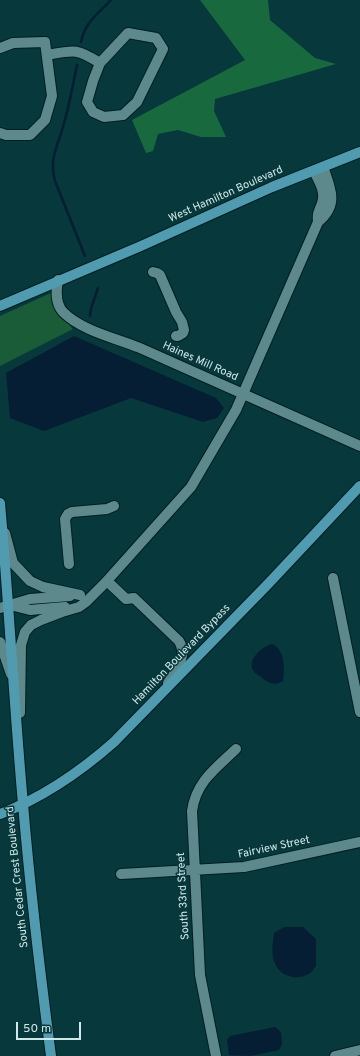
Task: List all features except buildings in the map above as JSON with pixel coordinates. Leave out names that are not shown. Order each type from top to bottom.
[{"type":"main road","name":"West Hamilton Boulevard","points":[[0,306],[272,187],[360,152]]},
{"type":"main road","name":"Hamilton Boulevard Bypass","points":[[0,814],[23,804],[70,778],[114,742],[268,584],[360,486]]},
{"type":"main road","name":"South Cedar Crest Boulevard","points":[[0,503],[3,606],[14,682],[23,804],[41,978],[51,1056]]},
{"type":"street","points":[[128,33],[156,38],[163,49],[138,102],[123,115],[104,117],[93,112],[87,102],[92,81],[100,63],[128,33]]},
{"type":"street","points":[[0,48],[13,43],[45,42],[52,96],[45,120],[30,135],[0,134]]},
{"type":"street","points":[[47,55],[74,50],[100,63]]},
{"type":"street","points":[[19,747],[21,645],[25,632],[31,625],[41,620],[79,607],[107,581],[191,487],[222,437],[244,394],[318,222],[326,216],[332,200],[332,192],[319,169]]},
{"type":"street","points":[[153,272],[160,275],[182,322],[184,330],[183,333],[176,336]]},
{"type":"street","name":"Haines Mill Road","points":[[58,280],[56,293],[57,300],[64,312],[84,326],[133,345],[360,446]]},
{"type":"street","points":[[69,564],[65,519],[68,514],[72,512],[107,509],[114,506]]},
{"type":"street","points":[[1,518],[13,563],[30,581],[44,587],[80,595]]},
{"type":"street","points":[[333,578],[355,664],[360,712]]},
{"type":"street","points":[[107,581],[126,599],[134,598],[179,641],[182,655],[180,665],[161,694]]},
{"type":"street","points":[[3,606],[30,599],[80,595],[99,589]]},
{"type":"street","points":[[3,606],[30,610],[79,607]]},
{"type":"street","points":[[0,642],[14,682]]},
{"type":"street","name":"South 33rd Street","points":[[216,1056],[200,975],[194,870],[192,820],[193,802],[196,793],[206,778],[236,749]]},
{"type":"street","name":"Fairview Street","points":[[121,874],[244,867],[360,842]]},
{"type":"street","points":[[335,1056],[360,1050]]},
{"type":"green space","points":[[200,0],[268,0],[270,20],[315,58],[336,64],[215,99],[214,111],[226,137],[201,137],[178,130],[158,134],[153,151],[146,153],[132,120],[245,60]]},
{"type":"green space","points":[[51,293],[54,307],[73,329],[0,366],[0,316]]},
{"type":"water","points":[[74,336],[216,398],[224,408],[217,418],[203,422],[131,398],[44,431],[10,418],[6,373]]},
{"type":"water","points":[[272,644],[282,655],[284,665],[283,681],[277,684],[265,680],[254,672],[252,666],[254,657],[260,650]]},
{"type":"water","points":[[284,927],[303,927],[316,939],[316,966],[305,976],[289,976],[284,974],[276,966],[272,947],[274,933]]},
{"type":"water","points":[[275,1027],[281,1032],[282,1044],[279,1050],[250,1056],[229,1055],[227,1040],[230,1036]]},
{"type":"waterway","points":[[81,42],[89,24],[111,0]]},
{"type":"waterway","points":[[77,65],[67,112],[54,154],[53,173],[85,256]]},
{"type":"waterway","points":[[90,316],[98,288]]}]
